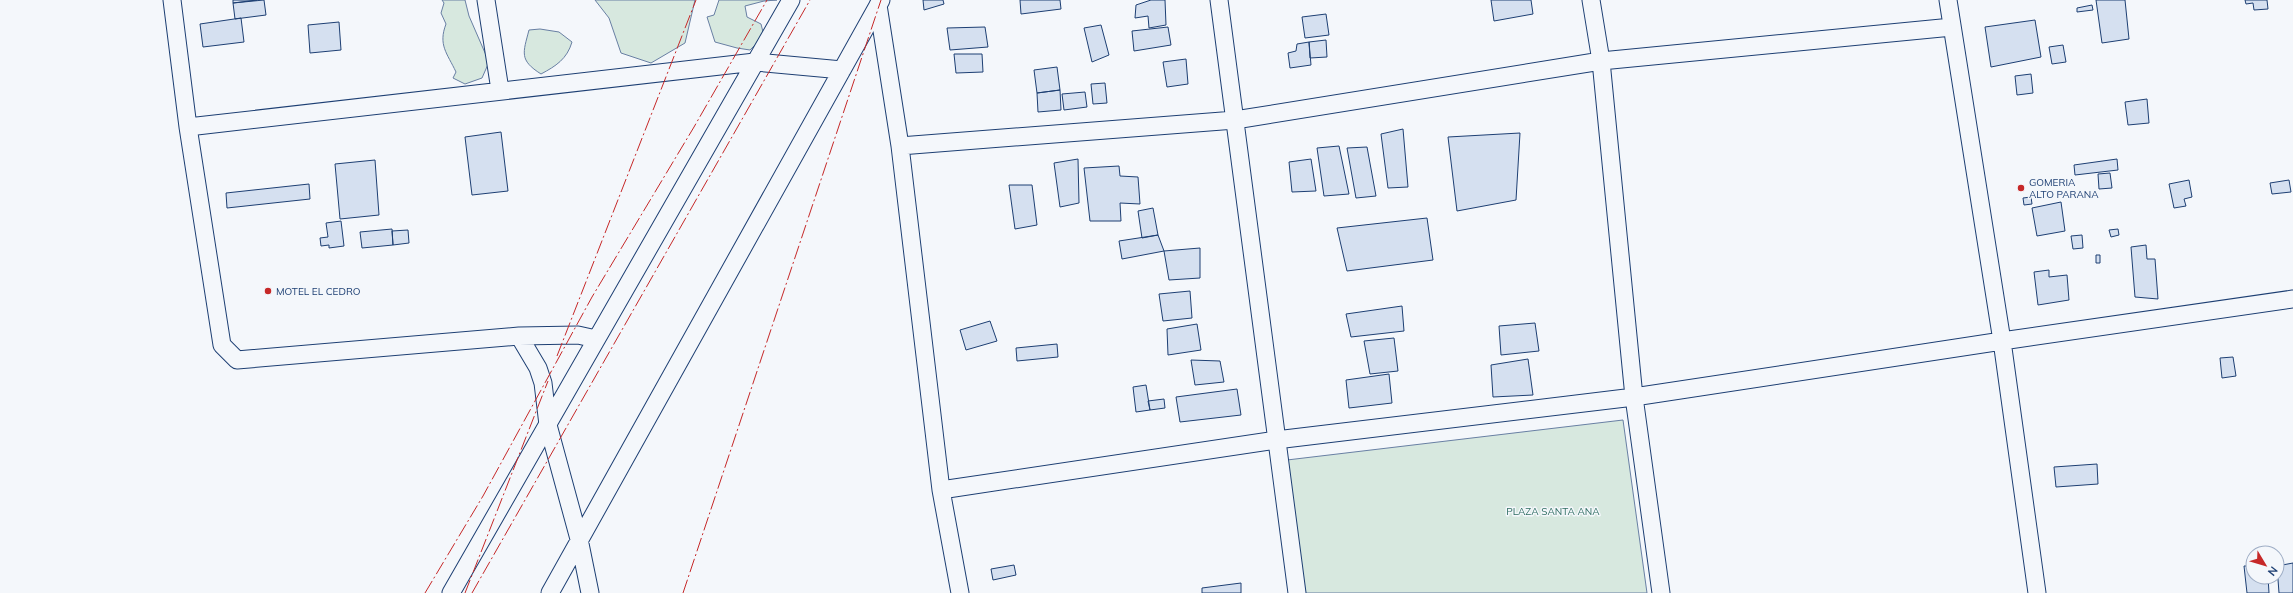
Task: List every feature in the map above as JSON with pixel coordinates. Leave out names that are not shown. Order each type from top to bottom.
[{"type":"street","points":[[172,0],[188,127],[222,345],[237,360],[519,336],[578,335],[596,339]]},
{"type":"street","points":[[486,0],[500,90]]},
{"type":"street","points":[[451,593],[791,0]]},
{"type":"street","points":[[1219,0],[1297,593]]},
{"type":"street","points":[[1591,0],[1601,61],[1634,397],[1661,593]]},
{"type":"street","points":[[1948,0],[2002,341],[2037,593]]},
{"type":"street","points":[[550,593],[880,2]]},
{"type":"street","points":[[880,2],[900,146],[941,490],[960,593]]},
{"type":"street","points":[[900,146],[1235,120],[1601,61],[1952,27]]},
{"type":"street","points":[[188,127],[500,90],[755,62],[842,70]]},
{"type":"street","points":[[941,490],[1276,440],[1634,397],[2002,341],[2293,299]]},
{"type":"street","points":[[519,336],[535,363],[543,383],[548,425],[579,539],[590,593]]},
{"type":"green space","points":[[442,0],[465,0],[469,16],[489,62],[482,78],[465,84],[453,78],[456,72],[443,43],[446,24],[441,13],[444,3]]},
{"type":"green space","points":[[595,0],[695,0],[685,43],[651,63],[621,53],[609,18]]},
{"type":"green space","points":[[719,0],[777,0],[764,1],[745,6],[747,17],[761,24],[764,36],[750,50],[715,42],[707,17],[714,15]]},
{"type":"green space","points":[[540,29],[559,32],[572,42],[564,57],[541,74],[529,64],[524,55],[529,30]]},
{"type":"green space","name":"PLAZA SANTA ANA","points":[[1623,420],[1647,593],[1305,593],[1287,460]]},
{"type":"building","points":[[233,0],[257,0],[233,3]]},
{"type":"building","points":[[264,0],[266,15],[235,19],[233,3]]},
{"type":"building","points":[[923,0],[943,0],[944,4],[924,10]]},
{"type":"building","points":[[1020,0],[1060,0],[1061,9],[1021,14]]},
{"type":"building","points":[[1151,0],[1165,0],[1166,25],[1149,28],[1148,16],[1135,18],[1136,5]]},
{"type":"building","points":[[1491,0],[1531,0],[1533,14],[1494,21]]},
{"type":"building","points":[[2096,0],[2125,0],[2129,39],[2102,43]]},
{"type":"building","points":[[2245,0],[2267,0],[2268,9],[2254,10],[2253,3],[2246,4]]},
{"type":"building","points":[[2092,5],[2093,10],[2077,12],[2077,8]]},
{"type":"building","points":[[1326,14],[1329,35],[1305,38],[1302,17]]},
{"type":"building","points":[[241,18],[244,42],[203,47],[200,24]]},
{"type":"building","points":[[2035,20],[2041,57],[1991,67],[1985,27]]},
{"type":"building","points":[[339,22],[341,50],[310,53],[308,25]]},
{"type":"building","points":[[1101,25],[1109,55],[1092,62],[1084,28]]},
{"type":"building","points":[[985,27],[988,47],[950,50],[947,28]]},
{"type":"building","points":[[1168,27],[1171,45],[1134,51],[1132,31]]},
{"type":"building","points":[[1326,40],[1327,57],[1310,58],[1309,42]]},
{"type":"building","points":[[1309,42],[1311,65],[1290,68],[1288,53],[1296,51],[1297,44]]},
{"type":"building","points":[[2063,45],[2066,62],[2052,64],[2049,47]]},
{"type":"building","points":[[954,54],[982,54],[983,72],[956,73]]},
{"type":"building","points":[[1186,59],[1188,84],[1167,87],[1163,62]]},
{"type":"building","points":[[1057,67],[1060,90],[1037,93],[1034,70]]},
{"type":"building","points":[[2031,74],[2033,93],[2017,95],[2015,76]]},
{"type":"building","points":[[1105,83],[1107,103],[1093,104],[1091,84]]},
{"type":"building","points":[[1060,90],[1061,110],[1038,112],[1037,93]]},
{"type":"building","points":[[1085,92],[1087,107],[1064,110],[1062,94]]},
{"type":"building","points":[[2147,99],[2149,123],[2128,125],[2125,102]]},
{"type":"building","points":[[1403,129],[1408,187],[1388,188],[1381,134]]},
{"type":"building","points":[[501,132],[508,191],[472,195],[465,137]]},
{"type":"building","points":[[1520,133],[1516,200],[1457,211],[1448,137]]},
{"type":"building","points":[[1339,146],[1349,194],[1324,196],[1317,148]]},
{"type":"building","points":[[1367,147],[1376,196],[1356,198],[1347,148]]},
{"type":"building","points":[[1078,159],[1079,203],[1060,207],[1054,163]]},
{"type":"building","points":[[1311,159],[1316,191],[1292,192],[1289,162]]},
{"type":"building","points":[[2117,159],[2118,170],[2075,175],[2074,165]]},
{"type":"building","points":[[375,160],[379,215],[340,219],[335,164]]},
{"type":"building","points":[[1119,166],[1120,176],[1138,177],[1140,204],[1120,203],[1121,221],[1090,221],[1084,168]]},
{"type":"building","points":[[2110,173],[2112,188],[2099,189],[2098,174]]},
{"type":"building","points":[[2189,180],[2192,197],[2184,199],[2186,206],[2174,208],[2169,184]]},
{"type":"building","points":[[2289,180],[2291,192],[2272,194],[2270,183]]},
{"type":"building","points":[[309,184],[310,199],[227,208],[226,193]]},
{"type":"building","points":[[1009,185],[1032,185],[1037,225],[1015,229]]},
{"type":"building","points":[[2031,197],[2032,204],[2024,205],[2023,198]]},
{"type":"building","points":[[2061,202],[2065,231],[2037,236],[2032,208]]},
{"type":"building","points":[[1153,208],[1158,235],[1142,238],[1138,211]]},
{"type":"building","points":[[1427,218],[1433,260],[1347,271],[1337,228]]},
{"type":"building","points":[[341,221],[344,246],[329,248],[329,245],[321,246],[320,238],[328,237],[326,223]]},
{"type":"building","points":[[392,229],[393,245],[362,248],[360,232]]},
{"type":"building","points":[[2118,229],[2119,235],[2111,237],[2109,230]]},
{"type":"building","points":[[408,230],[409,243],[393,245],[392,231]]},
{"type":"building","points":[[1158,235],[1164,251],[1122,259],[1119,241]]},
{"type":"building","points":[[2082,235],[2083,248],[2073,249],[2071,236]]},
{"type":"building","points":[[2146,245],[2147,259],[2155,259],[2158,299],[2135,297],[2131,247]]},
{"type":"building","points":[[1200,248],[1200,278],[1169,280],[1164,251]]},
{"type":"building","points":[[2096,255],[2100,255],[2100,263],[2096,263]]},
{"type":"building","points":[[2049,270],[2049,277],[2067,275],[2069,300],[2038,305],[2034,272]]},
{"type":"building","points":[[1190,291],[1192,318],[1163,321],[1159,294]]},
{"type":"building","points":[[1402,306],[1404,331],[1351,337],[1346,314]]},
{"type":"building","points":[[990,321],[997,341],[966,350],[960,330]]},
{"type":"building","points":[[1535,323],[1539,351],[1501,355],[1499,326]]},
{"type":"building","points":[[1197,324],[1201,350],[1168,355],[1167,329]]},
{"type":"building","points":[[1394,338],[1398,371],[1370,374],[1364,341]]},
{"type":"building","points":[[1057,344],[1058,357],[1017,361],[1016,348]]},
{"type":"building","points":[[2233,357],[2236,376],[2222,378],[2220,358]]},
{"type":"building","points":[[1528,359],[1533,395],[1493,397],[1491,365]]},
{"type":"building","points":[[1191,360],[1220,361],[1224,382],[1195,385]]},
{"type":"building","points":[[1389,374],[1392,403],[1349,408],[1346,380]]},
{"type":"building","points":[[1146,385],[1150,410],[1136,412],[1133,387]]},
{"type":"building","points":[[1237,389],[1241,415],[1180,422],[1176,397]]},
{"type":"building","points":[[1164,399],[1165,408],[1150,410],[1148,401]]},
{"type":"building","points":[[2097,464],[2098,484],[2056,487],[2054,467]]},
{"type":"building","points":[[2293,563],[2293,593],[2279,593],[2278,585],[2285,585],[2285,564]]},
{"type":"building","points":[[1014,565],[1016,575],[993,580],[991,569]]},
{"type":"building","points":[[1241,583],[1241,593],[1202,593],[1202,588]]},
{"type":"building","points":[[2246,585],[2268,585],[2269,593],[2247,593]]},
{"type":"power","points":[[557,356],[696,0]]},
{"type":"power","points":[[425,593],[483,496],[592,297],[694,127],[767,0]]},
{"type":"power","points":[[472,593],[810,0]]},
{"type":"power","points":[[683,593],[881,0]]},
{"type":"power","points":[[465,593],[548,381]]},
{"type":"place","name":"GOMERIA ALTO PARANA","points":[[2021,188]]},
{"type":"place","name":"MOTEL EL CEDRO","points":[[268,291]]}]
